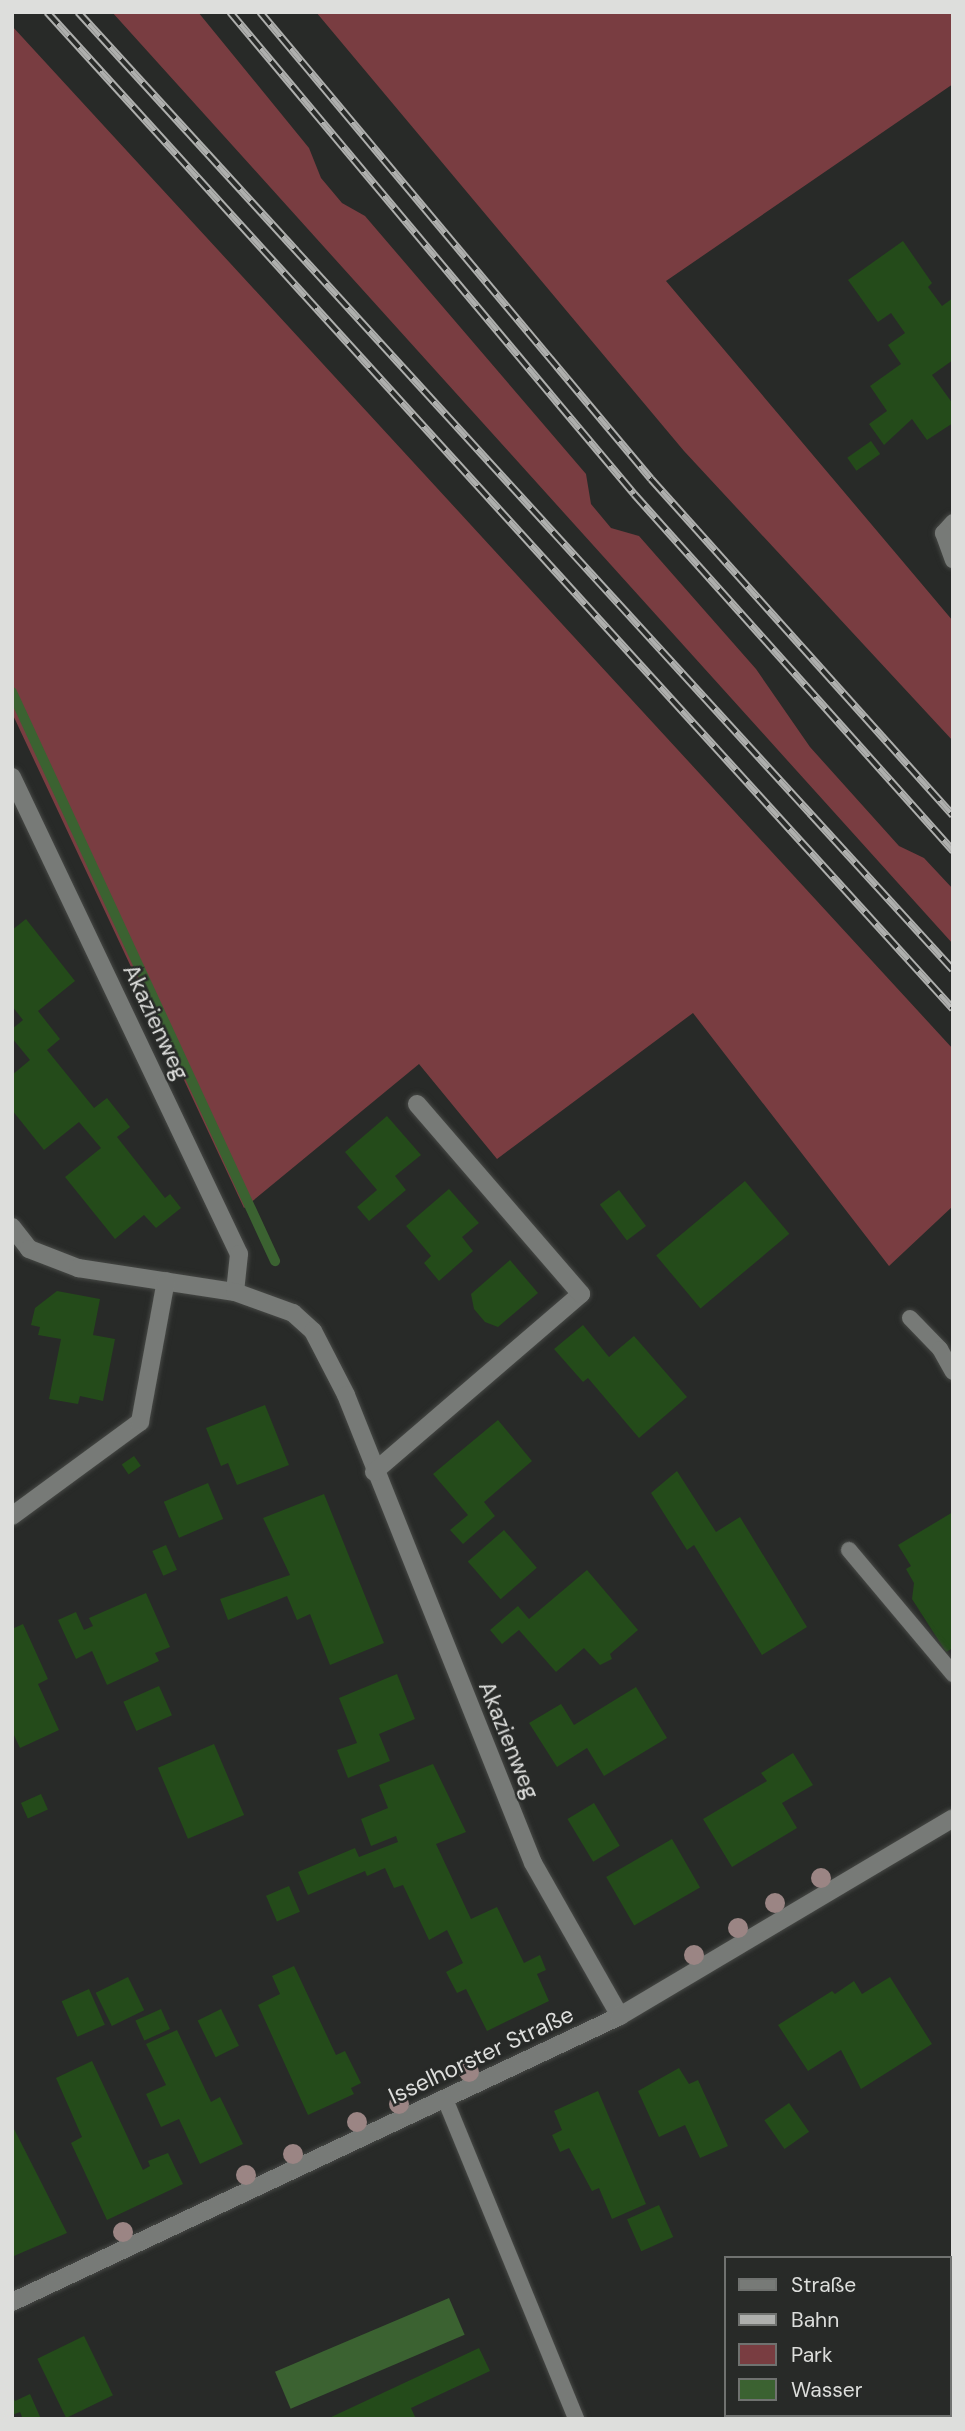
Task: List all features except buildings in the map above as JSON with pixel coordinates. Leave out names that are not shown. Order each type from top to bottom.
[{"type":"street","name":"Akazienweg","points":[[12,777],[239,1254],[235,1292]]},
{"type":"street","points":[[374,1472],[581,1294],[417,1104]]},
{"type":"street","name":"Akazienweg","points":[[12,1227],[29,1249],[78,1268],[235,1292],[293,1312],[313,1332],[346,1395],[374,1472],[533,1863],[620,2016]]},
{"type":"street","points":[[12,1516],[140,1422],[166,1281]]},
{"type":"street","name":"Isselhorster Straße","points":[[12,2302],[620,2016],[953,1818]]},
{"type":"lane","points":[[953,522],[943,533],[953,560]]},
{"type":"lane","points":[[910,1318],[940,1349],[953,1372]]},
{"type":"lane","points":[[849,1550],[953,1674]]},
{"type":"lane","points":[[445,2099],[576,2419]]},
{"type":"green space","points":[[112,12],[198,12],[309,148],[321,178],[342,203],[365,216],[586,474],[591,504],[611,528],[639,536],[756,669],[810,747],[899,846],[924,858],[953,889],[953,944]]},
{"type":"green space","points":[[316,12],[953,12],[953,84],[666,281],[953,621],[953,741],[684,451]]},
{"type":"green space","points":[[12,26],[953,1049],[953,1206],[889,1266],[693,1013],[497,1159],[419,1064],[244,1208],[12,713]]},
{"type":"water","points":[[449,2298],[465,2335],[291,2409],[275,2372]]},
{"type":"waterway","points":[[12,692],[275,1261]]},
{"type":"railway","points":[[47,12],[953,1009]]},
{"type":"railway","points":[[78,12],[953,970]]},
{"type":"railway","points":[[230,12],[634,494],[953,851]]},
{"type":"railway","points":[[260,12],[651,479],[953,815]]}]
